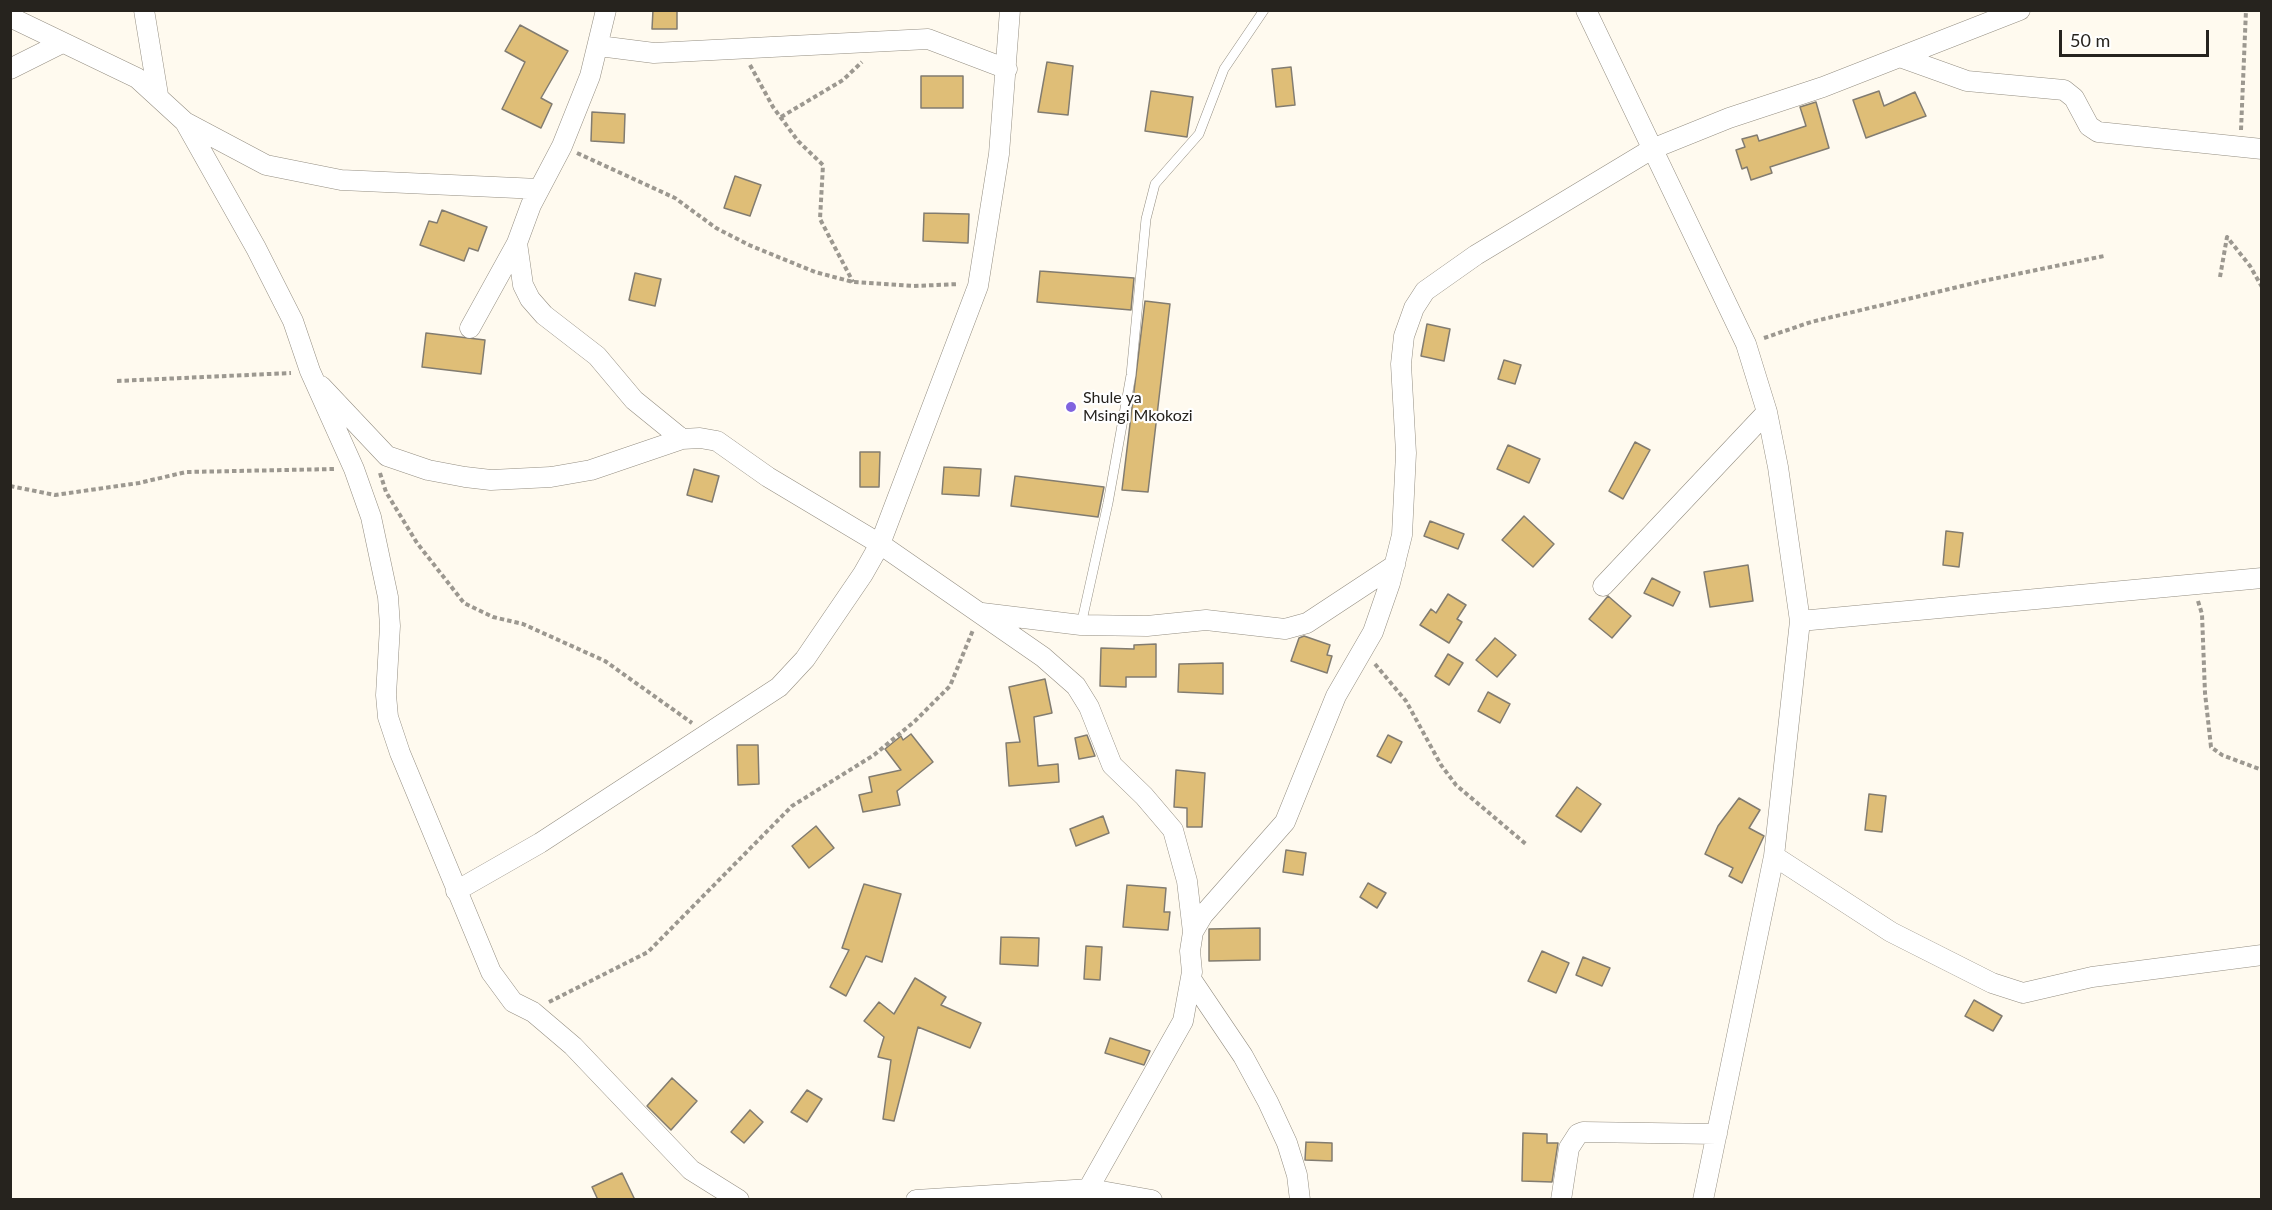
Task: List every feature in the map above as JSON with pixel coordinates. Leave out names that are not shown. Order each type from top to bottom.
[{"type":"street","points":[[144,10],[158,95]]},
{"type":"street","points":[[470,328],[517,243],[539,189],[562,146],[590,76],[606,10]]},
{"type":"street","points":[[456,891],[540,843],[706,732],[779,687],[794,673],[863,574],[880,544],[978,286],[999,154],[1010,10]]},
{"type":"street","points":[[1586,10],[1746,344],[1767,412],[1778,467],[1800,621],[1774,856],[1703,1200]]},
{"type":"street","points":[[1193,932],[1203,915],[1286,822],[1336,696],[1372,632],[1395,565],[1402,535],[1406,453],[1401,364],[1404,336],[1414,308],[1425,291],[1442,277],[1652,149],[2020,10]]},
{"type":"street","points":[[10,17],[137,78],[185,122],[246,156],[293,172],[341,180],[539,189]]},
{"type":"street","points":[[599,46],[654,53],[928,39],[1006,69]]},
{"type":"street","points":[[10,69],[62,43]]},
{"type":"street","points":[[1900,57],[1967,81],[2064,90],[2074,98],[2089,126],[2102,133],[2262,149]]},
{"type":"street","points":[[185,122],[278,291],[354,469],[371,517],[385,572],[390,626],[386,664],[388,717],[490,972],[513,1002],[533,1012],[573,1046],[691,1170],[739,1200]]},
{"type":"street","points":[[517,243],[523,285],[530,299],[544,315],[597,356],[634,400],[682,439]]},
{"type":"street","points":[[312,375],[387,456],[428,470],[465,477],[491,480],[551,477],[591,470],[682,439],[700,438],[717,441],[768,477],[880,544],[1043,657],[1076,686],[1085,698],[1112,765],[1144,796],[1173,830],[1187,881],[1193,932],[1190,951],[1191,979],[1183,1021],[1086,1194]]},
{"type":"street","points":[[1603,586],[1767,412]]},
{"type":"street","points":[[980,613],[1081,626],[1147,626],[1206,620],[1270,629],[1297,627],[1349,597],[1395,565]]},
{"type":"street","points":[[1800,621],[2262,578]]},
{"type":"street","points":[[1774,856],[1891,932],[2006,990],[2023,993],[2092,977],[2262,955]]},
{"type":"street","points":[[1191,979],[1238,1047],[1268,1102],[1287,1143],[1297,1175],[1300,1200]]},
{"type":"street","points":[[1562,1200],[1569,1148],[1578,1134],[1583,1132],[1716,1134]]},
{"type":"street","points":[[916,1200],[1086,1194],[1152,1200]]},
{"type":"lane","points":[[1081,626],[1108,503],[1131,375],[1146,219],[1155,184],[1199,134],[1224,69],[1264,10]]},
{"type":"path","points":[[2240,148],[2246,10]]},
{"type":"path","points":[[781,117],[843,80],[880,43]]},
{"type":"path","points":[[742,48],[753,72],[781,117],[798,141],[823,165],[820,219],[853,282]]},
{"type":"path","points":[[562,146],[675,198],[716,228],[749,245],[815,272],[853,282],[978,286]]},
{"type":"path","points":[[2220,277],[2227,237],[2250,266],[2262,287]]},
{"type":"path","points":[[1746,344],[1811,322],[2104,256]]},
{"type":"path","points":[[117,381],[312,375]]},
{"type":"path","points":[[10,486],[55,495],[139,483],[186,472],[354,469]]},
{"type":"path","points":[[379,471],[386,492],[417,543],[464,603],[493,617],[523,624],[605,661],[706,732]]},
{"type":"path","points":[[2186,586],[2201,608],[2205,693],[2211,747],[2222,755],[2262,770]]},
{"type":"path","points":[[533,1012],[565,992],[648,952],[792,806],[874,755],[915,721],[950,687],[980,613]]},
{"type":"path","points":[[1363,650],[1406,701],[1441,765],[1456,785],[1527,845]]},
{"type":"building","points":[[653,10],[677,10],[677,29],[652,29]]},
{"type":"building","points":[[520,25],[568,51],[541,98],[552,104],[541,128],[502,109],[525,62],[505,51]]},
{"type":"building","points":[[1047,62],[1073,66],[1068,115],[1038,112]]},
{"type":"building","points":[[1291,67],[1295,105],[1276,107],[1272,69]]},
{"type":"building","points":[[921,76],[963,76],[963,108],[921,108]]},
{"type":"building","points":[[1151,91],[1193,97],[1187,137],[1145,131]]},
{"type":"building","points":[[1879,91],[1884,106],[1915,92],[1926,116],[1866,138],[1853,100]]},
{"type":"building","points":[[1816,102],[1829,148],[1770,167],[1772,173],[1751,180],[1747,167],[1742,169],[1736,150],[1745,147],[1742,139],[1757,135],[1759,141],[1806,126],[1800,107]]},
{"type":"building","points":[[592,112],[625,114],[624,143],[591,141]]},
{"type":"building","points":[[735,176],[761,185],[750,216],[724,208]]},
{"type":"building","points":[[442,210],[487,227],[478,251],[469,248],[464,261],[420,245],[429,221],[437,223]]},
{"type":"building","points":[[924,213],[969,214],[968,243],[923,241]]},
{"type":"building","points":[[1040,271],[1134,278],[1131,310],[1037,302]]},
{"type":"building","points":[[635,273],[661,279],[655,306],[629,300]]},
{"type":"building","points":[[1145,301],[1170,304],[1148,492],[1122,490]]},
{"type":"building","points":[[1427,324],[1450,329],[1444,361],[1421,356]]},
{"type":"building","points":[[426,333],[485,340],[481,374],[422,367]]},
{"type":"building","points":[[1504,360],[1521,365],[1515,384],[1498,379]]},
{"type":"building","points":[[1635,442],[1650,450],[1623,499],[1609,491]]},
{"type":"building","points":[[1508,445],[1540,459],[1529,483],[1497,469]]},
{"type":"building","points":[[860,452],[880,452],[879,487],[860,487]]},
{"type":"building","points":[[944,467],[981,469],[979,496],[942,494]]},
{"type":"building","points":[[694,469],[719,476],[712,502],[687,495]]},
{"type":"building","points":[[1015,476],[1104,487],[1098,517],[1011,506]]},
{"type":"building","points":[[1524,516],[1554,544],[1533,567],[1502,540]]},
{"type":"building","points":[[1430,521],[1464,534],[1458,549],[1424,536]]},
{"type":"building","points":[[1946,531],[1963,533],[1959,567],[1943,565]]},
{"type":"building","points":[[1748,565],[1753,601],[1710,607],[1704,572]]},
{"type":"building","points":[[1652,578],[1680,592],[1673,606],[1644,593]]},
{"type":"building","points":[[1448,594],[1466,605],[1457,619],[1462,622],[1449,643],[1420,625],[1431,609],[1436,613]]},
{"type":"building","points":[[1608,596],[1631,616],[1612,638],[1589,619]]},
{"type":"building","points":[[1304,636],[1330,645],[1327,655],[1332,656],[1327,673],[1291,661],[1299,638]]},
{"type":"building","points":[[1495,638],[1516,655],[1497,677],[1476,660]]},
{"type":"building","points":[[1156,644],[1156,677],[1126,677],[1126,687],[1100,686],[1101,648],[1134,649],[1134,645]]},
{"type":"building","points":[[1448,654],[1463,663],[1449,685],[1435,676]]},
{"type":"building","points":[[1223,663],[1223,694],[1178,692],[1179,664]]},
{"type":"building","points":[[1045,679],[1052,713],[1034,717],[1038,766],[1058,764],[1059,782],[1009,786],[1006,743],[1020,742],[1009,687]]},
{"type":"building","points":[[1488,692],[1510,704],[1500,723],[1478,711]]},
{"type":"building","points":[[911,734],[933,762],[897,791],[900,805],[863,812],[859,795],[872,792],[869,777],[901,770],[885,749],[901,736],[903,740]]},
{"type":"building","points":[[1087,735],[1095,756],[1079,759],[1075,738]]},
{"type":"building","points":[[1388,735],[1402,742],[1391,763],[1377,756]]},
{"type":"building","points":[[737,745],[758,745],[759,784],[738,785]]},
{"type":"building","points":[[1176,770],[1205,773],[1202,827],[1187,827],[1187,808],[1174,807]]},
{"type":"building","points":[[1577,787],[1601,804],[1581,832],[1556,816]]},
{"type":"building","points":[[1869,794],[1886,796],[1882,832],[1865,830]]},
{"type":"building","points":[[1739,798],[1760,810],[1749,828],[1764,836],[1742,883],[1729,876],[1733,868],[1705,854],[1718,826]]},
{"type":"building","points":[[1103,816],[1109,833],[1076,846],[1070,829]]},
{"type":"building","points":[[816,826],[834,848],[809,868],[792,846]]},
{"type":"building","points":[[1286,850],[1306,853],[1303,875],[1283,872]]},
{"type":"building","points":[[1368,883],[1386,893],[1377,908],[1360,897]]},
{"type":"building","points":[[864,884],[901,894],[882,962],[866,956],[846,996],[830,987],[849,950],[842,948]]},
{"type":"building","points":[[1127,885],[1166,888],[1164,912],[1170,912],[1168,930],[1123,927]]},
{"type":"building","points":[[1260,928],[1260,960],[1209,961],[1209,929]]},
{"type":"building","points":[[1001,937],[1039,938],[1038,966],[1000,964]]},
{"type":"building","points":[[1086,946],[1102,947],[1100,980],[1084,979]]},
{"type":"building","points":[[1542,951],[1569,963],[1556,993],[1528,981]]},
{"type":"building","points":[[1583,957],[1610,968],[1602,986],[1576,975]]},
{"type":"building","points":[[915,978],[946,997],[941,1005],[981,1023],[970,1048],[918,1027],[894,1121],[883,1119],[891,1060],[878,1057],[884,1037],[864,1021],[879,1002],[894,1014]]},
{"type":"building","points":[[1974,1000],[2002,1016],[1993,1031],[1965,1016]]},
{"type":"building","points":[[1110,1038],[1150,1051],[1144,1065],[1105,1053]]},
{"type":"building","points":[[672,1078],[697,1101],[671,1130],[647,1106]]},
{"type":"building","points":[[807,1090],[822,1099],[807,1122],[791,1112]]},
{"type":"building","points":[[750,1110],[763,1122],[744,1143],[731,1132]]},
{"type":"building","points":[[1523,1133],[1547,1134],[1547,1143],[1558,1143],[1552,1182],[1522,1181]]},
{"type":"building","points":[[1306,1142],[1332,1143],[1332,1161],[1305,1160]]},
{"type":"building","points":[[622,1173],[635,1200],[598,1200],[592,1187]]},
{"type":"place","name":"Shule ya Msingi Mkokozi","points":[[1071,407]]}]
